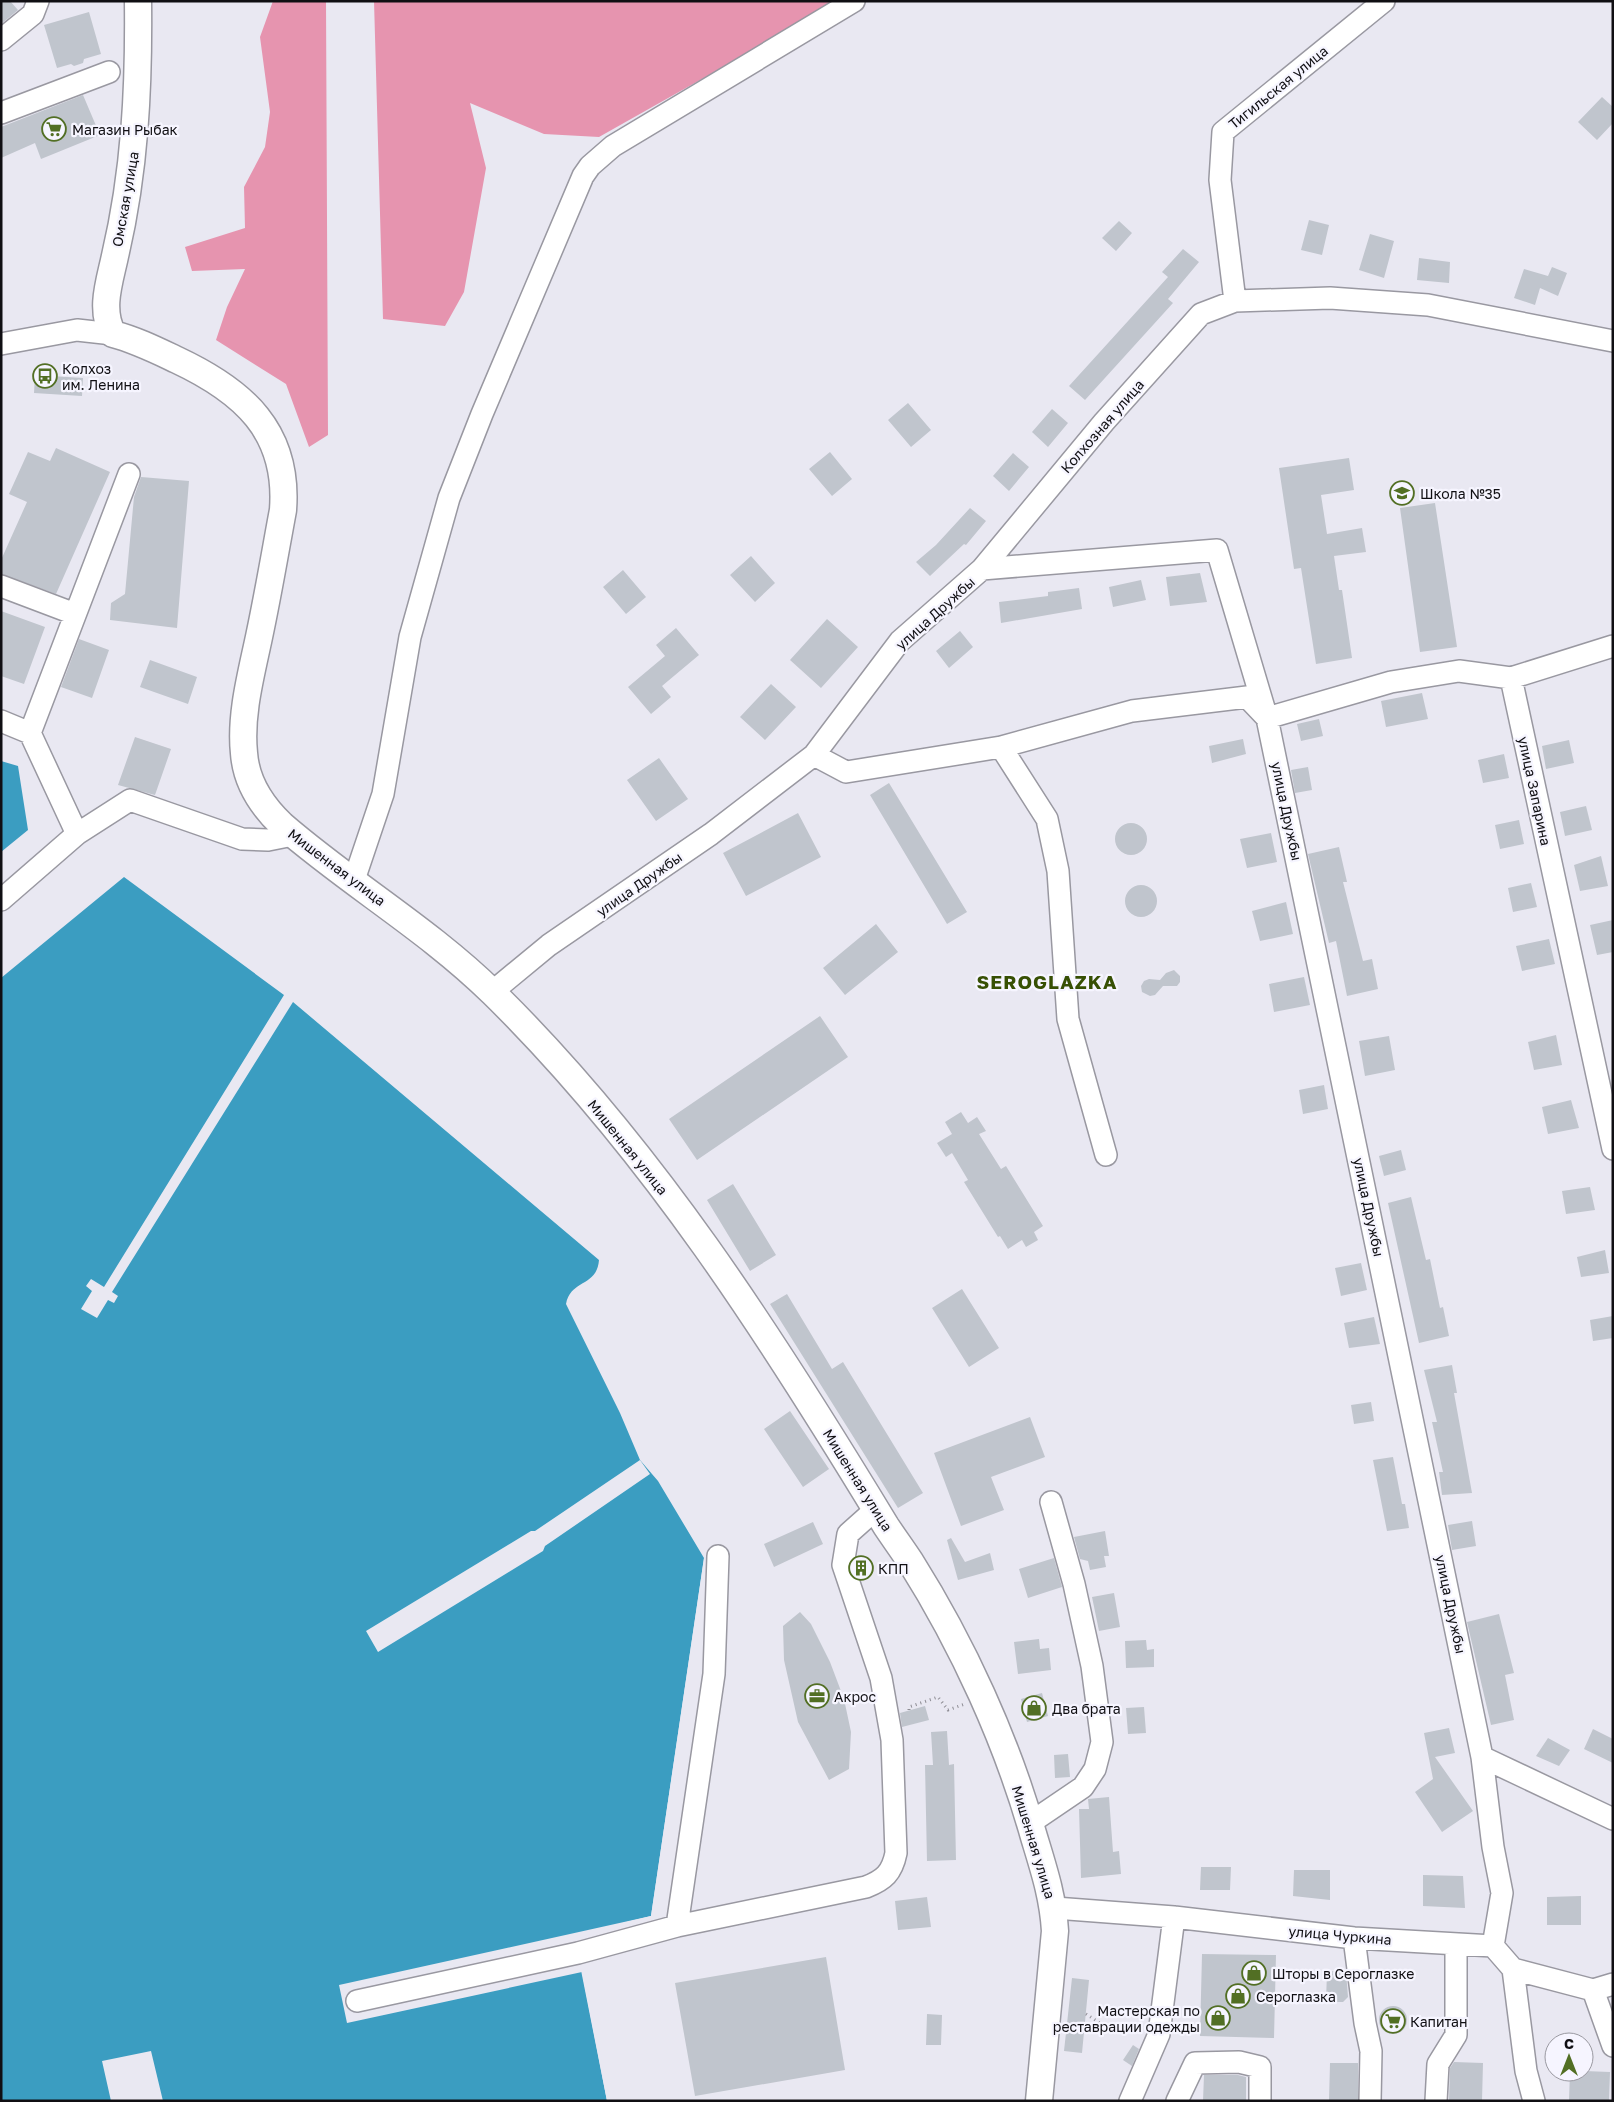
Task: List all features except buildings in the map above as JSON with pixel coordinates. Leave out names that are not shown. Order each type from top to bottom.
[{"type":"main road","name":"Омская улица","points":[[113,334],[106,305],[123,224],[135,134],[139,85],[139,2]]},
{"type":"main road","name":"Мишенная улица","points":[[113,334],[138,342],[172,357],[233,392],[259,419],[274,448],[284,485],[283,510],[248,694],[244,754],[250,778],[260,800],[272,815],[293,835],[407,920],[492,992],[601,1111],[691,1226],[790,1371],[910,1561],[959,1649],[993,1724],[1030,1823],[1054,1908],[1054,1931],[1038,2101]]},
{"type":"street","points":[[1,40],[33,14],[38,1]]},
{"type":"street","points":[[354,880],[383,794],[410,637],[449,498],[482,414],[583,176],[590,166],[613,146],[854,1]]},
{"type":"street","name":"Тигильская улица","points":[[1235,293],[1220,180],[1223,132],[1384,1]]},
{"type":"street","points":[[1,114],[109,72]]},
{"type":"street","name":"Колхозная улица","points":[[982,569],[1104,422],[1202,314],[1235,293],[1428,305],[1613,341]]},
{"type":"street","points":[[1,344],[77,330],[113,334]]},
{"type":"street","points":[[30,733],[129,474]]},
{"type":"street","name":"улица Дружбы","points":[[492,992],[549,946],[711,834],[814,755],[900,641],[982,569],[1217,550],[1267,718],[1482,1756],[1493,1846],[1502,1893],[1493,1946]]},
{"type":"street","points":[[1,586],[76,614]]},
{"type":"street","points":[[814,755],[846,772],[1001,747],[1132,711],[1247,697],[1267,718],[1391,682],[1459,671],[1511,678],[1613,646]]},
{"type":"street","name":"улица Запарина","points":[[1511,678],[1613,1149]]},
{"type":"street","points":[[1,722],[30,733],[78,834]]},
{"type":"street","points":[[1001,747],[1047,819],[1058,871],[1068,1019],[1106,1155]]},
{"type":"street","points":[[1,900],[78,834],[130,800],[242,839],[261,841],[293,835]]},
{"type":"street","points":[[1030,1823],[1083,1787],[1095,1769],[1102,1742],[1092,1666],[1074,1584],[1051,1502]]},
{"type":"street","points":[[357,2001],[578,1953],[677,1926],[866,1887],[882,1880],[891,1872],[896,1854],[892,1740],[881,1678],[844,1565],[848,1534],[876,1509]]},
{"type":"street","points":[[677,1926],[714,1674],[718,1556]]},
{"type":"street","points":[[1482,1756],[1613,1819]]},
{"type":"street","name":"улица Чуркина","points":[[1054,1908],[1174,1917],[1354,1938],[1493,1946]]},
{"type":"street","points":[[1130,2101],[1159,2034],[1174,1917]]},
{"type":"street","points":[[1354,1938],[1365,2023],[1371,2051],[1370,2101]]},
{"type":"street","points":[[1436,2101],[1438,2064],[1456,2035],[1456,1944]]},
{"type":"street","points":[[1493,1946],[1513,1969],[1526,2071],[1534,2101]]},
{"type":"street","points":[[1513,1969],[1603,1987],[1613,2046]]},
{"type":"street","points":[[1177,2101],[1194,2063],[1239,2062],[1260,2067],[1260,2101]]},
{"type":"path","points":[[909,1710],[909,1707],[938,1697],[948,1710],[968,1703]]},
{"type":"path","points":[[1086,2014],[1103,2025],[1146,2029]]},
{"type":"shaded area","points":[[273,1],[326,1],[328,435],[309,447],[286,384],[216,340],[227,307],[245,269],[192,271],[185,247],[245,228],[244,187],[265,147],[270,112],[260,37]]},
{"type":"shaded area","points":[[374,1],[840,1],[599,137],[544,134],[470,103],[486,168],[464,292],[445,326],[383,319]]},
{"type":"water","points":[[1,761],[18,766],[28,830],[1,852]]},
{"type":"water","points":[[124,877],[284,995],[104,1287],[91,1279],[86,1286],[92,1291],[81,1309],[97,1318],[108,1300],[114,1303],[118,1296],[112,1292],[293,1002],[599,1260],[594,1275],[573,1290],[566,1304],[620,1413],[640,1460],[658,1481],[704,1558],[651,1916],[574,1935],[607,2101],[1,2101],[1,978]]},
{"type":"pier","points":[[640,1460],[650,1474],[545,1546],[543,1551],[378,1652],[366,1631],[531,1531],[535,1531]]},
{"type":"pier","points":[[706,1557],[653,1917],[642,1922],[577,1936],[610,2101],[607,2101],[582,1972],[347,2023],[339,1985],[651,1916],[704,1558]]},
{"type":"pier","points":[[151,2051],[163,2101],[111,2101],[102,2061]]},
{"type":"place","name":"Магазин Рыбак","points":[[54,129]]},
{"type":"place","name":"Колхоз им. Ленина","points":[[45,376]]},
{"type":"place","name":"Школа №35","points":[[1402,493]]},
{"type":"place","name":"КПП","points":[[861,1568]]},
{"type":"place","name":"Акрос","points":[[817,1696]]},
{"type":"place","name":"Два брата","points":[[1034,1708]]},
{"type":"place","name":"Шторы в Сероглазке","points":[[1254,1973]]},
{"type":"place","name":"Сероглазка","points":[[1238,1996]]},
{"type":"place","name":"Мастерская по реставрации одежды","points":[[1218,2018]]},
{"type":"place","name":"Капитан","points":[[1393,2021]]},
{"type":"district","name":"SEROGLAZKA","points":[[1047,981]]}]
